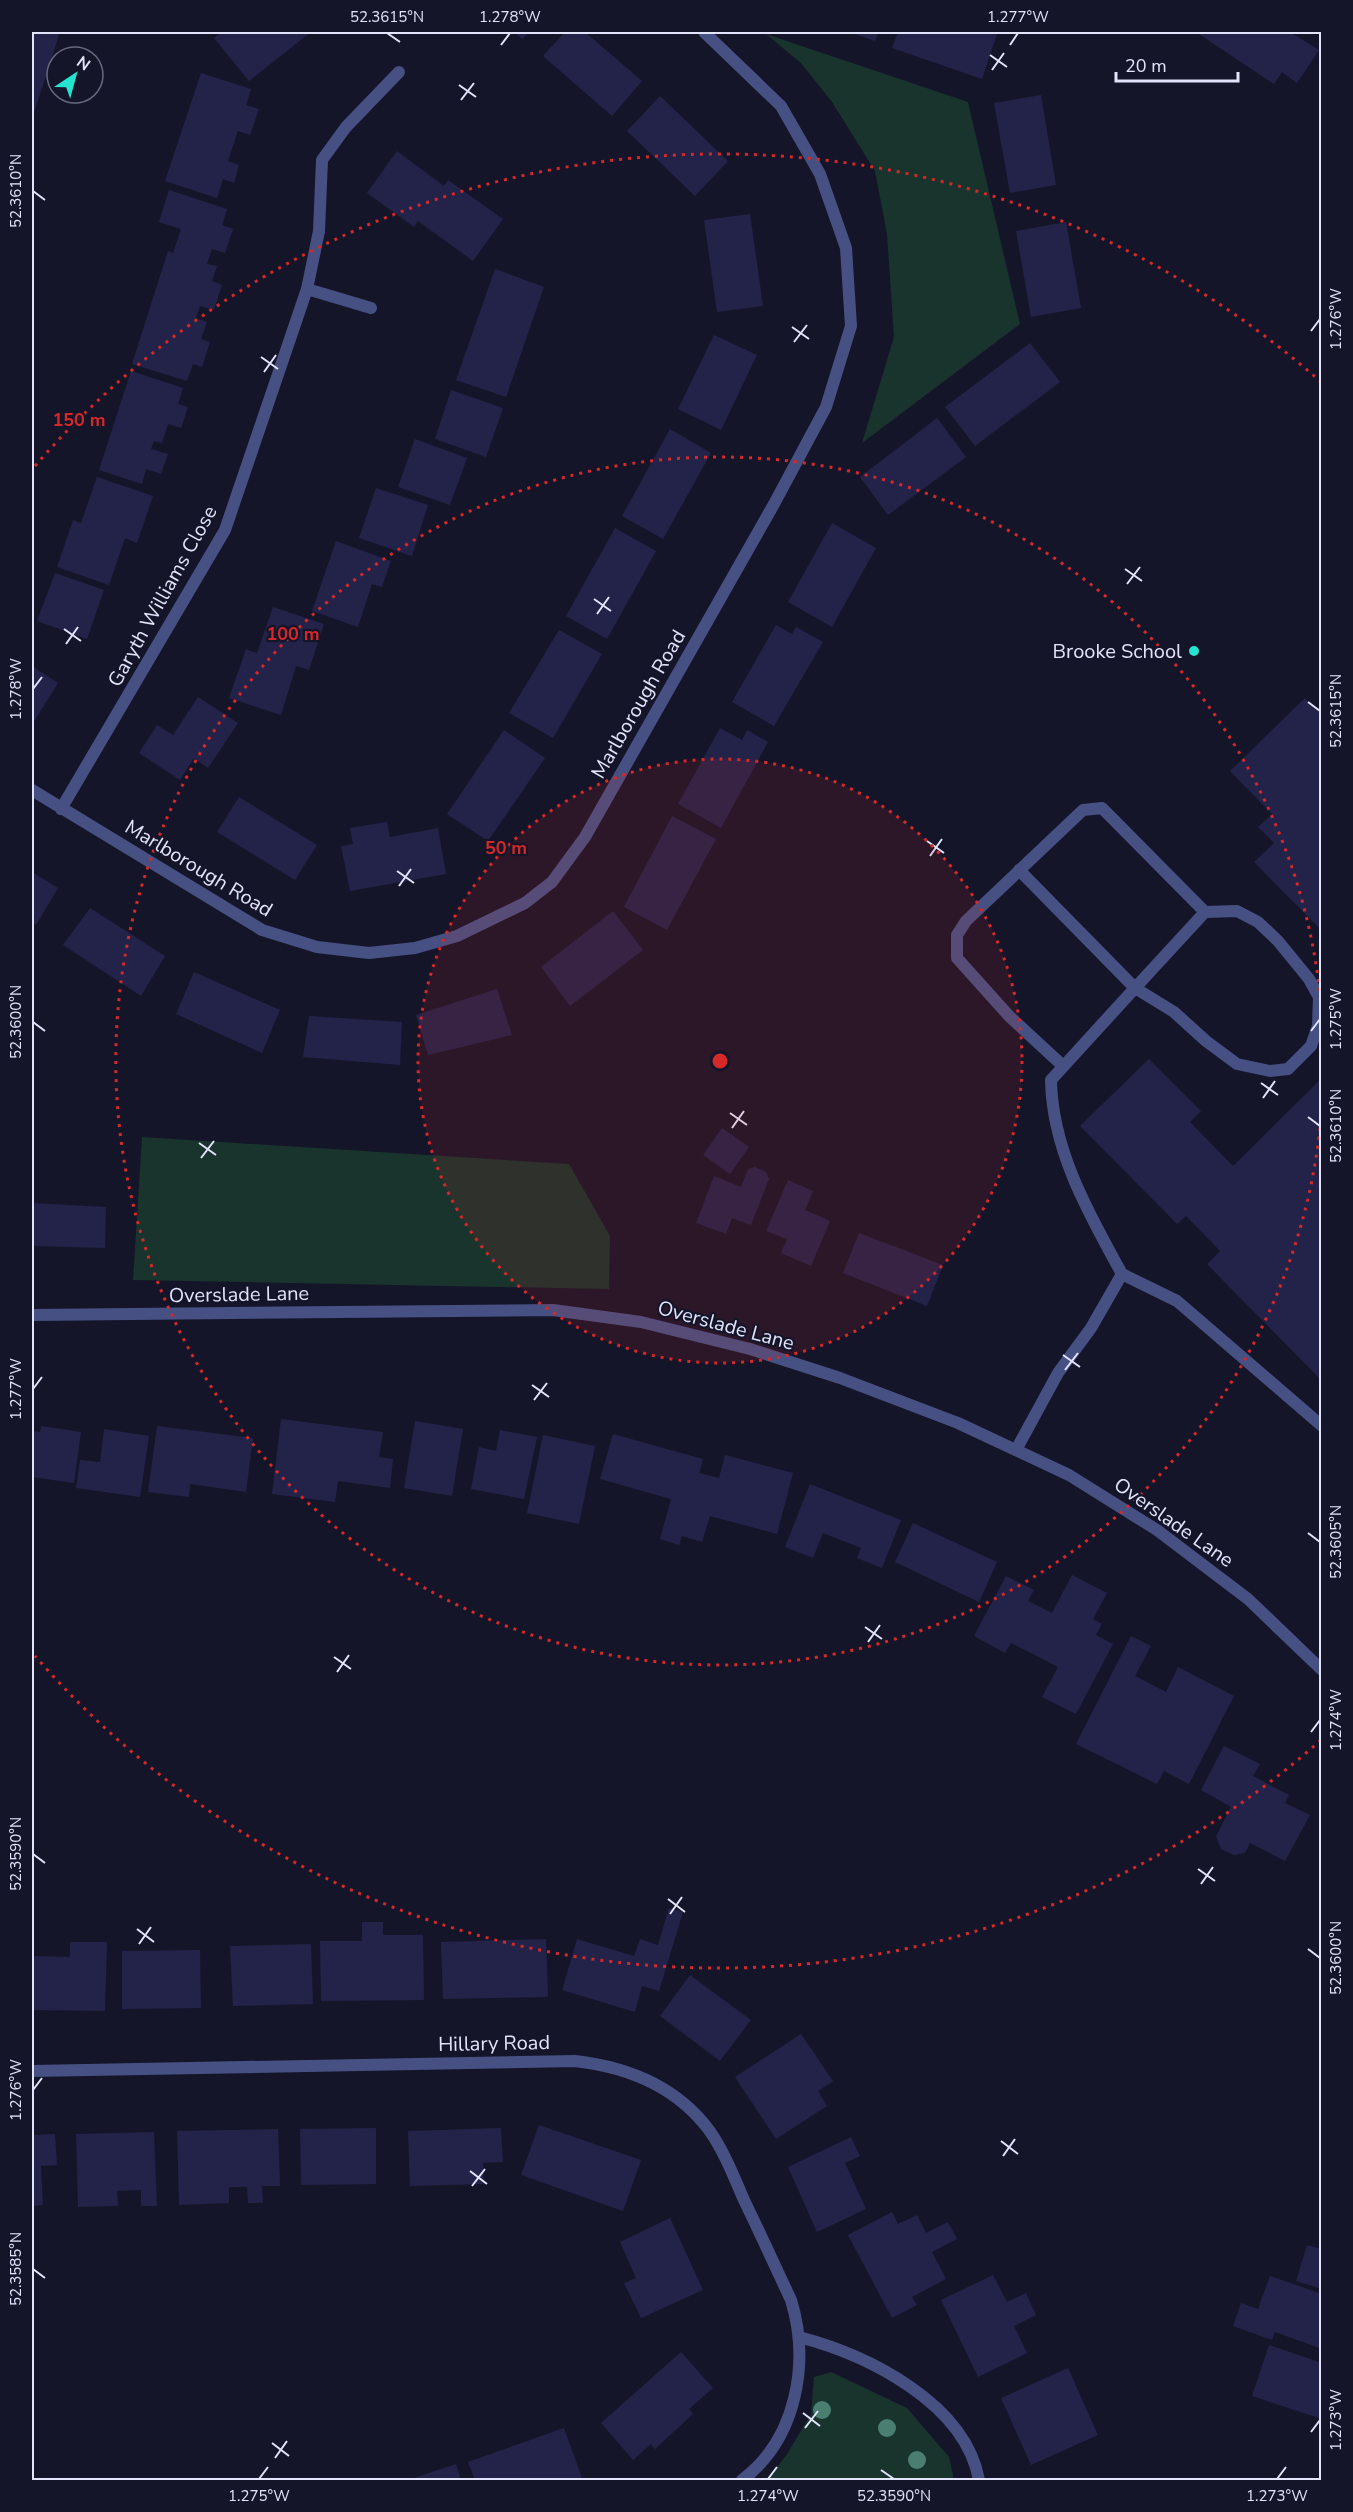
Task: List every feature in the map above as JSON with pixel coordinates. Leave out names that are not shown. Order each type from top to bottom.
[{"type":"street","name":"Marlborough Road","points":[[32,790],[262,930],[317,947],[369,953],[415,948],[457,936],[525,903],[552,882],[585,837],[774,504],[826,407],[851,326],[846,248],[820,174],[781,106],[704,32]]},
{"type":"street","name":"Garyth Williams Close","points":[[62,809],[225,531],[307,289],[318,231],[322,159],[346,127],[399,72]]},
{"type":"street","points":[[307,289],[370,308]]},
{"type":"street","points":[[1019,870],[1135,988],[1174,1012],[1206,1041],[1237,1064],[1270,1071],[1288,1069],[1311,1046],[1318,1026],[1319,997],[1303,971],[1278,941],[1258,922],[1237,912],[1204,912],[1102,808],[1083,810],[1019,870],[966,921],[957,935],[955,953],[1009,1016],[1062,1065]]},
{"type":"street","points":[[1204,912],[1062,1065],[1051,1080],[1051,1105],[1082,1202],[1122,1274],[1177,1301],[1322,1426]]},
{"type":"street","points":[[1016,1450],[1058,1373],[1091,1328],[1122,1274]]},
{"type":"street","name":"Overslade Lane","points":[[32,1316],[553,1310],[640,1322],[750,1349],[840,1378],[958,1423],[1070,1474],[1157,1530],[1248,1599],[1322,1670]]},
{"type":"street","name":"Hillary Road","points":[[32,2071],[543,2061],[604,2064],[660,2085],[686,2106],[709,2130],[726,2159],[791,2300],[799,2337],[800,2368],[794,2400],[783,2429],[767,2455],[742,2481]]},
{"type":"street","points":[[799,2337],[834,2346],[857,2357],[904,2383],[928,2401],[960,2434],[971,2454],[979,2481]]},
{"type":"green space","points":[[766,34],[968,102],[1020,324],[862,443],[894,337],[887,234],[875,171],[832,102],[801,63]]},
{"type":"green space","points":[[142,1137],[569,1164],[610,1236],[609,1289],[133,1280]]},
{"type":"green space","points":[[831,2372],[907,2408],[949,2457],[954,2480],[767,2480],[787,2454],[811,2414],[814,2377]]},
{"type":"building","points":[[32,32],[60,32],[56,45],[45,45],[45,79],[32,119]]},
{"type":"building","points":[[222,32],[311,32],[249,81],[214,38]]},
{"type":"building","points":[[514,32],[530,32],[522,39]]},
{"type":"building","points":[[565,32],[585,32],[642,81],[612,116],[543,56]]},
{"type":"building","points":[[849,32],[879,32],[875,41]]},
{"type":"building","points":[[898,32],[989,32],[997,34],[982,79],[892,48]]},
{"type":"building","points":[[1196,32],[1290,32],[1319,50],[1297,83],[1282,72],[1274,84]]},
{"type":"building","points":[[201,73],[251,89],[246,105],[259,109],[250,135],[238,131],[228,161],[239,165],[234,183],[223,179],[217,198],[165,181]]},
{"type":"building","points":[[1041,95],[1056,185],[1010,193],[994,103]]},
{"type":"building","points":[[660,96],[728,161],[695,196],[627,131]]},
{"type":"building","points":[[397,151],[444,186],[448,180],[503,219],[473,261],[418,221],[414,227],[367,193]]},
{"type":"building","points":[[169,190],[227,209],[222,225],[233,229],[225,253],[212,249],[207,264],[217,266],[212,281],[222,285],[214,310],[200,306],[196,318],[207,322],[201,339],[210,342],[202,367],[193,364],[187,381],[132,364],[168,251],[173,253],[181,229],[159,222]]},
{"type":"building","points":[[750,214],[763,306],[717,312],[704,220]]},
{"type":"building","points":[[1066,222],[1081,308],[1031,317],[1016,231]]},
{"type":"building","points":[[495,269],[544,287],[506,397],[456,380]]},
{"type":"building","points":[[714,335],[757,355],[721,430],[678,409]]},
{"type":"building","points":[[1030,343],[1060,382],[975,446],[945,407]]},
{"type":"building","points":[[131,371],[183,388],[178,404],[188,407],[181,428],[168,424],[162,443],[154,441],[151,449],[168,454],[161,474],[146,469],[142,484],[99,470]]},
{"type":"building","points":[[451,390],[503,408],[486,457],[435,439]]},
{"type":"building","points":[[937,418],[966,457],[888,515],[860,477]]},
{"type":"building","points":[[670,429],[711,453],[663,539],[622,516]]},
{"type":"building","points":[[415,439],[467,458],[450,505],[398,487]]},
{"type":"building","points":[[97,477],[153,496],[137,543],[125,538],[109,585],[57,567],[73,520],[81,523]]},
{"type":"building","points":[[376,488],[428,505],[412,556],[359,538]]},
{"type":"building","points":[[832,523],[876,548],[832,627],[788,602]]},
{"type":"building","points":[[615,528],[656,551],[607,639],[566,616]]},
{"type":"building","points":[[336,541],[391,561],[382,587],[372,584],[358,627],[312,611]]},
{"type":"building","points":[[55,573],[104,590],[87,639],[37,621]]},
{"type":"building","points":[[273,607],[324,624],[309,670],[296,666],[281,715],[229,698],[246,649],[257,653]]},
{"type":"building","points":[[776,625],[792,634],[796,627],[823,642],[774,726],[732,702]]},
{"type":"building","points":[[559,630],[602,654],[553,738],[509,713]]},
{"type":"building","points":[[32,666],[58,683],[33,723],[32,722]]},
{"type":"building","points":[[198,697],[238,723],[208,768],[194,758],[180,780],[139,753],[157,725],[173,735]]},
{"type":"building","points":[[1305,698],[1322,715],[1322,931],[1254,862],[1274,843],[1258,827],[1272,814],[1230,771]]},
{"type":"building","points":[[720,728],[742,740],[747,730],[768,742],[721,828],[678,804]]},
{"type":"building","points":[[504,730],[545,758],[488,841],[447,814]]},
{"type":"building","points":[[239,797],[317,845],[295,880],[217,832]]},
{"type":"building","points":[[672,816],[716,839],[667,930],[624,907]]},
{"type":"building","points":[[387,822],[390,837],[438,828],[446,874],[350,891],[341,846],[353,844],[350,828]]},
{"type":"building","points":[[32,872],[58,888],[36,925],[32,922]]},
{"type":"building","points":[[90,908],[165,956],[141,996],[63,945]]},
{"type":"building","points":[[613,911],[643,950],[570,1006],[541,967]]},
{"type":"building","points":[[194,972],[280,1010],[262,1053],[176,1014]]},
{"type":"building","points":[[497,989],[512,1035],[428,1055],[416,1015]]},
{"type":"building","points":[[309,1016],[402,1022],[400,1065],[303,1057]]},
{"type":"building","points":[[1149,1059],[1201,1111],[1190,1122],[1233,1166],[1322,1078],[1322,1381],[1207,1264],[1220,1251],[1186,1216],[1177,1224],[1080,1126]]},
{"type":"building","points":[[722,1128],[749,1147],[730,1174],[703,1155]]},
{"type":"building","points":[[755,1167],[766,1172],[769,1179],[751,1225],[732,1218],[726,1234],[696,1223],[714,1176],[741,1187],[748,1169]]},
{"type":"building","points":[[788,1180],[813,1191],[805,1210],[830,1221],[811,1266],[781,1253],[787,1239],[766,1231]]},
{"type":"building","points":[[32,1203],[106,1207],[105,1248],[32,1246]]},
{"type":"building","points":[[859,1233],[943,1265],[927,1306],[843,1273]]},
{"type":"building","points":[[281,1419],[383,1432],[379,1457],[393,1459],[390,1488],[338,1481],[335,1502],[272,1494]]},
{"type":"building","points":[[415,1421],[463,1429],[452,1496],[404,1488]]},
{"type":"building","points":[[41,1426],[81,1432],[74,1483],[32,1477],[32,1431],[40,1432]]},
{"type":"building","points":[[157,1426],[253,1438],[246,1492],[190,1484],[189,1497],[148,1492]]},
{"type":"building","points":[[104,1429],[149,1436],[140,1497],[76,1488],[80,1460],[100,1462]]},
{"type":"building","points":[[500,1430],[537,1437],[524,1499],[471,1489],[479,1447],[496,1451]]},
{"type":"building","points":[[613,1434],[703,1459],[699,1473],[719,1478],[725,1455],[793,1473],[777,1534],[710,1516],[702,1542],[682,1536],[679,1545],[660,1539],[671,1499],[600,1479]]},
{"type":"building","points":[[543,1435],[595,1446],[579,1524],[527,1513]]},
{"type":"building","points":[[810,1484],[901,1520],[882,1568],[857,1558],[861,1548],[823,1533],[813,1558],[785,1547]]},
{"type":"building","points":[[913,1523],[997,1562],[979,1602],[895,1562]]},
{"type":"building","points":[[1072,1575],[1107,1593],[1093,1619],[1102,1624],[1096,1635],[1113,1644],[1076,1714],[1042,1697],[1058,1667],[1011,1643],[1005,1653],[974,1636],[1006,1576],[1034,1590],[1028,1601],[1052,1613]]},
{"type":"building","points":[[1131,1636],[1151,1646],[1135,1676],[1166,1692],[1178,1667],[1234,1696],[1189,1784],[1164,1771],[1157,1784],[1076,1744]]},
{"type":"building","points":[[1224,1746],[1260,1764],[1253,1776],[1289,1795],[1285,1803],[1310,1815],[1285,1861],[1250,1843],[1245,1853],[1234,1855],[1221,1849],[1216,1836],[1231,1807],[1201,1790]]},
{"type":"building","points":[[669,1908],[683,1912],[659,1991],[642,1986],[635,2012],[562,1990],[577,1939],[634,1956],[640,1939],[658,1945]]},
{"type":"building","points":[[362,1922],[383,1922],[383,1935],[423,1935],[424,2000],[321,2001],[320,1941],[362,1941]]},
{"type":"building","points":[[546,1939],[548,1997],[443,1999],[441,1942]]},
{"type":"building","points":[[70,1942],[107,1942],[105,2011],[32,2010],[32,1956],[70,1957]]},
{"type":"building","points":[[311,1944],[313,2004],[233,2006],[230,1946]]},
{"type":"building","points":[[200,1950],[201,2008],[122,2009],[122,1951]]},
{"type":"building","points":[[690,1975],[751,2020],[720,2061],[660,2016]]},
{"type":"building","points":[[801,2034],[833,2081],[818,2091],[827,2106],[776,2139],[735,2077]]},
{"type":"building","points":[[539,2125],[641,2160],[623,2211],[521,2175]]},
{"type":"building","points":[[376,2128],[376,2184],[301,2185],[300,2129]]},
{"type":"building","points":[[501,2128],[503,2162],[483,2163],[484,2184],[410,2186],[408,2131]]},
{"type":"building","points":[[278,2129],[280,2186],[262,2186],[263,2203],[248,2203],[247,2187],[229,2187],[229,2203],[179,2205],[177,2131]]},
{"type":"building","points":[[154,2132],[157,2206],[141,2206],[141,2190],[117,2191],[118,2206],[78,2207],[76,2134]]},
{"type":"building","points":[[55,2134],[57,2165],[41,2166],[43,2205],[32,2206],[32,2135]]},
{"type":"building","points":[[851,2137],[860,2156],[845,2163],[866,2209],[817,2232],[788,2167]]},
{"type":"building","points":[[892,2212],[898,2224],[917,2215],[926,2233],[948,2222],[957,2239],[932,2252],[946,2279],[912,2297],[917,2305],[892,2318],[848,2235]]},
{"type":"building","points":[[670,2218],[703,2290],[641,2318],[624,2283],[636,2278],[620,2242]]},
{"type":"building","points":[[1307,2245],[1322,2249],[1322,2289],[1296,2281]]},
{"type":"building","points":[[993,2275],[1007,2302],[1026,2293],[1036,2315],[1014,2326],[1027,2353],[978,2377],[941,2300]]},
{"type":"building","points":[[1270,2276],[1322,2294],[1322,2349],[1275,2332],[1272,2340],[1233,2326],[1241,2303],[1258,2309]]},
{"type":"building","points":[[1269,2345],[1322,2363],[1322,2419],[1252,2396]]},
{"type":"building","points":[[681,2352],[713,2388],[689,2409],[693,2414],[655,2449],[651,2444],[633,2460],[601,2423]]},
{"type":"building","points":[[1068,2368],[1098,2435],[1031,2465],[1001,2398]]},
{"type":"building","points":[[564,2428],[582,2478],[575,2480],[475,2480],[468,2462]]},
{"type":"building","points":[[456,2464],[461,2480],[408,2480]]},
{"type":"place","name":"Brooke School","points":[[1194,651]]}]
